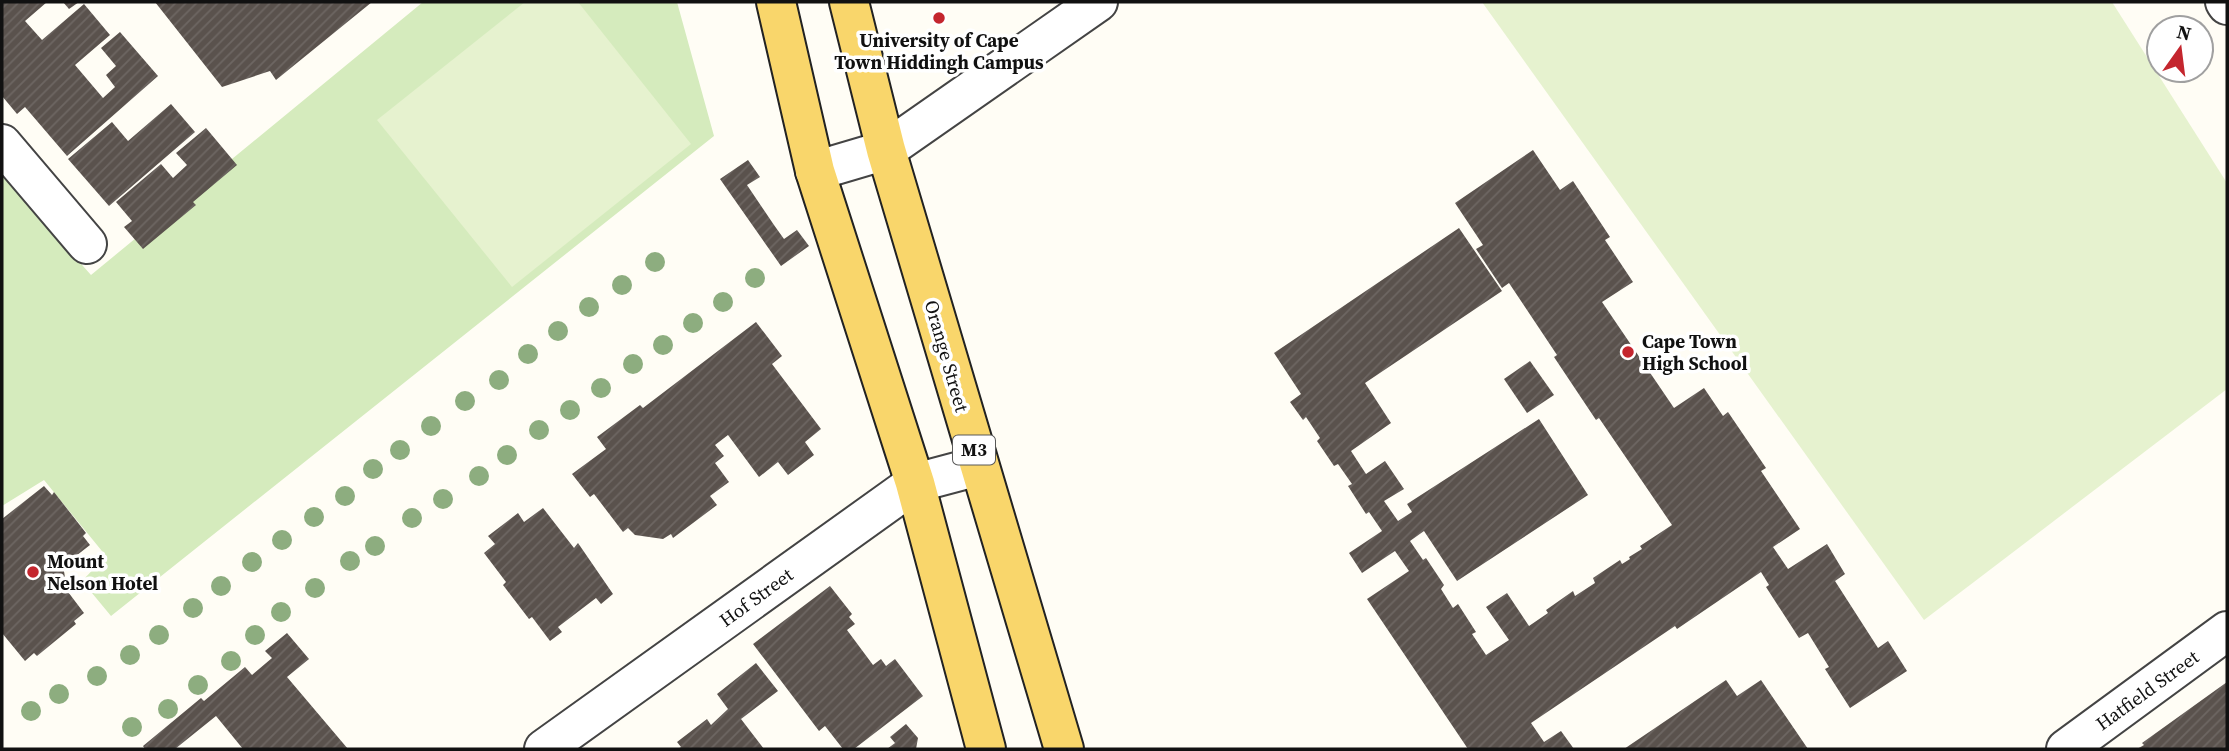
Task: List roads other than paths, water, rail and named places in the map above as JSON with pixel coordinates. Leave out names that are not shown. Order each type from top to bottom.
[{"type":"main road","points":[[776,2],[814,171],[915,483],[986,749]]},
{"type":"main road","name":"Orange Street","points":[[849,2],[886,150],[1064,749]]},
{"type":"street","points":[[814,171],[886,150],[1098,2]]},
{"type":"street","points":[[2,144],[87,244]]},
{"type":"street","name":"Hof Street","points":[[544,749],[915,483],[979,466]]},
{"type":"street","name":"Hatfield Street","points":[[2066,749],[2227,631]]},
{"type":"place","name":"University of Cape Town Hiddingh Campus","points":[[939,18]]},
{"type":"place","name":"Cape Town High School","points":[[1628,352]]},
{"type":"place","name":"Mount Nelson Hotel","points":[[33,572]]}]
